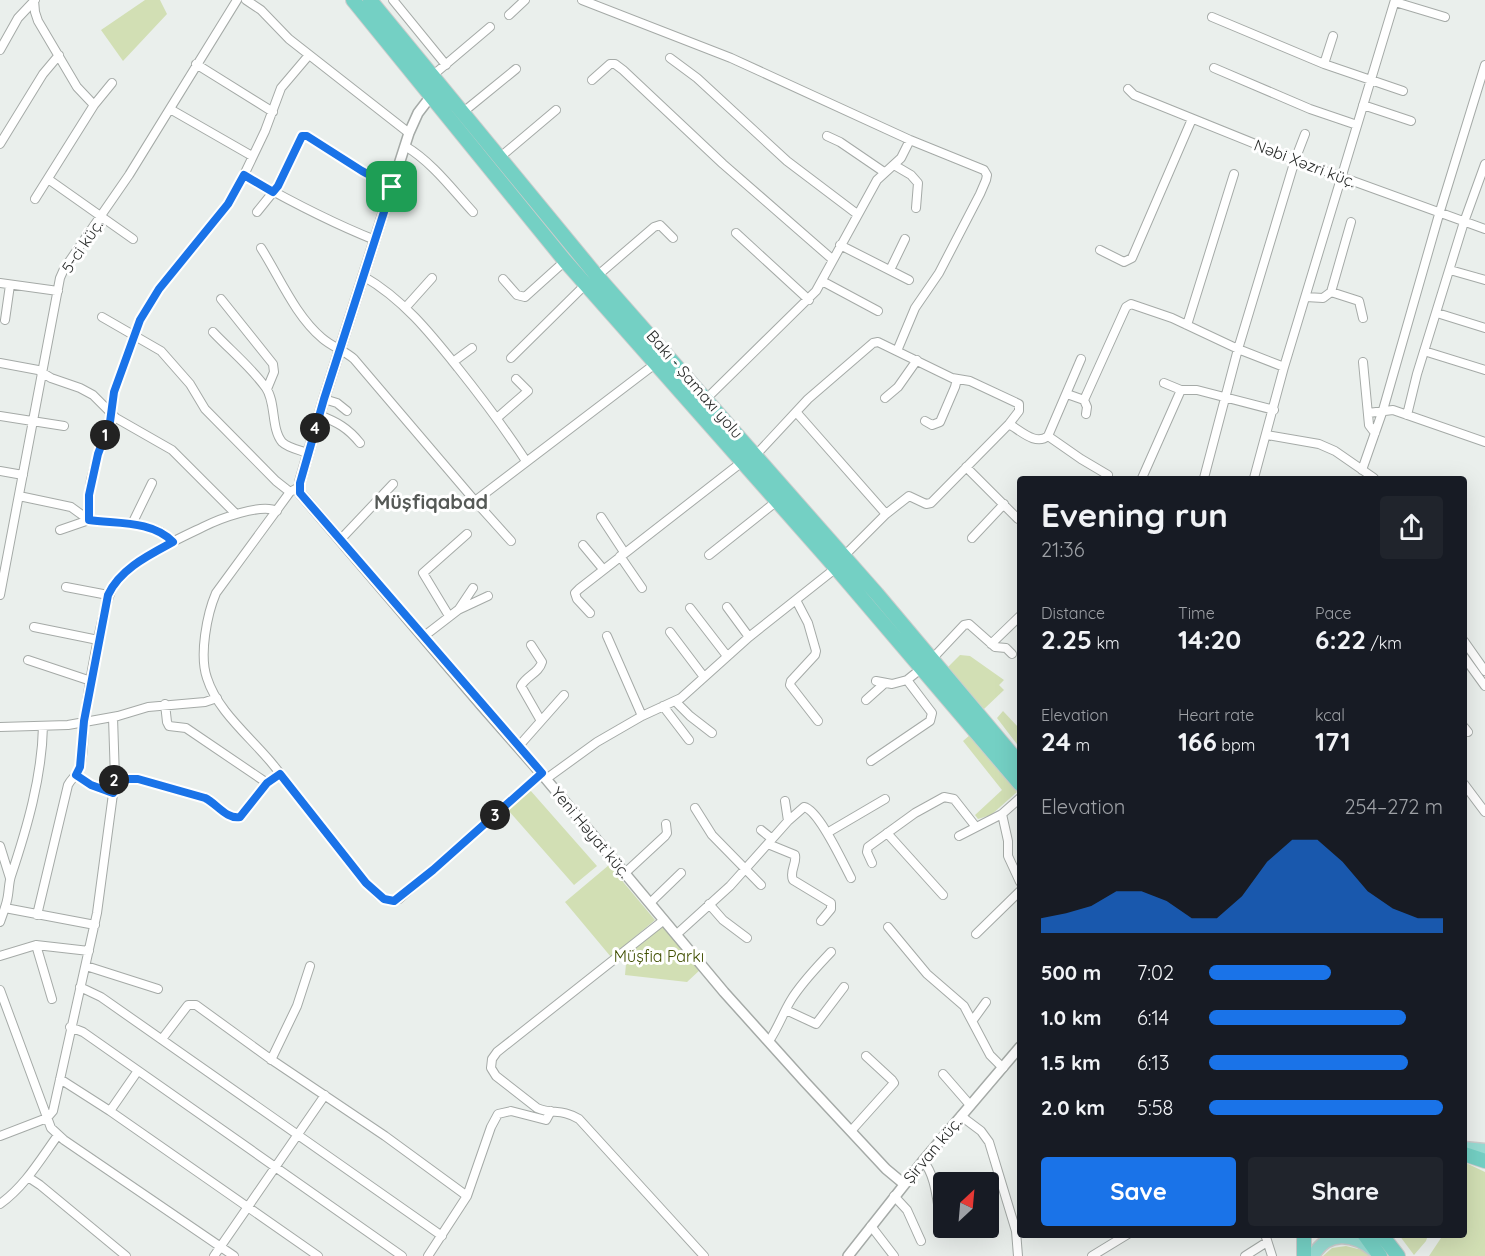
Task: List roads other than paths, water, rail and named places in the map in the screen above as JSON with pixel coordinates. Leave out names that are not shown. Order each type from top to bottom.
[{"type":"highway","name":"Bakı - Şamaxı yolu","points":[[353,0],[565,261],[591,280],[705,400],[777,501],[840,562]]},
{"type":"highway","name":"Bakı - Şamaxı yolu","points":[[370,0],[499,158],[655,364],[748,459],[927,664],[1017,761]]},
{"type":"highway","name":"Bakı - Şamaxı yolu","points":[[927,664],[1017,780]]},
{"type":"highway","points":[[1467,1155],[1485,1161]]},
{"type":"highway","points":[[1304,1238],[1304,1256]]},
{"type":"highway","points":[[1367,1238],[1380,1256]]},
{"type":"highway","points":[[1384,1238],[1396,1254]]},
{"type":"highway","points":[[1389,1238],[1396,1254]]},
{"type":"main road","points":[[1467,1148],[1485,1149]]},
{"type":"main road","points":[[1314,1256],[1326,1241],[1334,1238]]},
{"type":"main road","points":[[1346,1238],[1355,1239],[1365,1244],[1380,1256]]},
{"type":"street","points":[[0,50],[18,18],[35,0]]},
{"type":"street","points":[[35,0],[38,21],[77,87],[94,105]]},
{"type":"street","name":"5-ci küç.","points":[[0,595],[64,269],[101,217],[237,0]]},
{"type":"street","points":[[246,0],[261,10],[288,39],[410,133]]},
{"type":"street","points":[[393,0],[446,65]]},
{"type":"street","points":[[509,15],[525,0]]},
{"type":"street","points":[[582,0],[731,58],[910,141],[984,170],[987,175],[980,194],[939,273],[915,308],[897,351]]},
{"type":"street","points":[[1255,476],[1284,367],[1395,1],[1445,17]]},
{"type":"street","points":[[1212,17],[1370,82],[1403,91]]},
{"type":"street","points":[[432,76],[490,27]]},
{"type":"street","points":[[1324,64],[1333,36]]},
{"type":"street","points":[[0,144],[44,74],[59,55]]},
{"type":"street","points":[[89,520],[91,480],[111,414],[114,392],[133,336],[144,312],[159,289],[228,204],[273,112],[281,88],[309,55]]},
{"type":"street","points":[[670,58],[697,78],[787,161],[857,214]]},
{"type":"street","points":[[196,64],[273,112]]},
{"type":"street","points":[[591,80],[610,64],[615,64],[723,164],[832,259]]},
{"type":"street","points":[[1362,470],[1383,410],[1485,65]]},
{"type":"street","points":[[1214,68],[1310,109],[1357,124]]},
{"type":"street","points":[[462,113],[516,69]]},
{"type":"street","points":[[35,200],[94,105],[112,83]]},
{"type":"street","name":"Nəbi Xəzri küç.","points":[[1128,89],[1134,95],[1295,160],[1485,229]]},
{"type":"street","points":[[431,96],[418,113],[405,146],[295,490],[220,586],[211,608],[204,664],[209,684],[217,698],[366,883],[384,899],[394,901],[544,776],[642,716],[675,701],[840,562],[886,514],[909,496],[926,504],[931,503],[1009,424],[1019,411],[1019,404],[970,381],[957,379],[878,342],[873,343],[808,399],[797,413],[748,459],[622,554],[575,593],[577,599],[590,613]]},
{"type":"street","points":[[1363,105],[1410,121]]},
{"type":"street","points":[[170,108],[252,156]]},
{"type":"street","points":[[499,158],[556,110]]},
{"type":"street","points":[[1100,250],[1124,262],[1132,258],[1192,119]]},
{"type":"street","points":[[1205,476],[1238,349],[1295,160],[1305,134]]},
{"type":"street","points":[[257,212],[278,186],[302,136],[307,136],[392,187]]},
{"type":"street","points":[[827,136],[840,142],[884,172]]},
{"type":"street","points":[[705,400],[808,300],[822,281],[840,244],[877,180],[901,158],[910,141]]},
{"type":"street","points":[[405,146],[441,176],[472,212]]},
{"type":"street","points":[[1407,415],[1424,351],[1464,222],[1484,173],[1485,164]]},
{"type":"street","points":[[894,165],[911,175],[918,183],[916,208]]},
{"type":"street","points":[[1187,325],[1234,174]]},
{"type":"street","points":[[244,175],[273,192],[375,240]]},
{"type":"street","points":[[48,179],[133,240]]},
{"type":"street","points":[[1306,297],[1323,298],[1331,292],[1351,222]]},
{"type":"street","points":[[511,358],[591,280],[654,227],[660,225],[673,238]]},
{"type":"street","points":[[736,233],[808,300]]},
{"type":"street","points":[[890,270],[905,239]]},
{"type":"street","points":[[840,244],[909,280]]},
{"type":"street","points":[[261,248],[279,282],[321,338],[354,359],[511,541]]},
{"type":"street","points":[[503,279],[517,295],[521,298],[525,297],[565,261]]},
{"type":"street","points":[[1450,270],[1485,280]]},
{"type":"street","points":[[363,276],[379,285],[406,307],[497,418],[526,460]]},
{"type":"street","points":[[406,307],[432,278]]},
{"type":"street","points":[[822,281],[878,311]]},
{"type":"street","points":[[0,283],[58,291]]},
{"type":"street","points":[[5,320],[10,285]]},
{"type":"street","points":[[1331,292],[1359,301],[1362,318]]},
{"type":"street","points":[[221,299],[273,364],[273,372],[267,389]]},
{"type":"street","points":[[1084,400],[1128,305],[1131,304],[1157,312],[1284,367]]},
{"type":"street","points":[[1437,313],[1485,328]]},
{"type":"street","points":[[102,317],[166,355],[190,384],[205,409],[276,481],[295,490]]},
{"type":"street","points":[[213,333],[267,389],[278,435],[288,446],[308,453]]},
{"type":"street","points":[[453,362],[472,348]]},
{"type":"street","points":[[1424,351],[1485,370]]},
{"type":"street","points":[[1009,424],[1037,440],[1045,440],[1081,359]]},
{"type":"street","points":[[885,398],[898,387],[916,360]]},
{"type":"street","points":[[1363,362],[1370,429],[1375,433]]},
{"type":"street","points":[[0,363],[32,368],[93,395],[111,414],[172,450],[236,514]]},
{"type":"street","points":[[475,501],[655,364]]},
{"type":"street","points":[[497,418],[528,391],[516,379]]},
{"type":"street","points":[[925,421],[932,426],[940,422],[956,387],[957,379]]},
{"type":"street","points":[[1164,383],[1181,390],[1197,390],[1274,410]]},
{"type":"street","points":[[1143,476],[1181,390]]},
{"type":"street","points":[[1067,394],[1084,400],[1087,407],[1086,414]]},
{"type":"street","points":[[324,399],[337,403],[347,411]]},
{"type":"street","points":[[1368,413],[1393,410],[1485,442]]},
{"type":"street","points":[[797,413],[886,514]]},
{"type":"street","points":[[319,415],[348,429],[360,443]]},
{"type":"street","points":[[0,416],[64,426]]},
{"type":"street","points":[[1267,435],[1319,444],[1371,476]]},
{"type":"street","points":[[1048,436],[1108,475]]},
{"type":"street","points":[[966,468],[1017,518]]},
{"type":"street","points":[[0,471],[23,475]]},
{"type":"street","points":[[132,524],[152,483]]},
{"type":"street","points":[[340,540],[393,484]]},
{"type":"street","name":"Yeni Həyat küç.","points":[[295,490],[544,776],[769,1041],[886,1169],[904,1184]]},
{"type":"street","points":[[19,496],[71,507],[89,520]]},
{"type":"street","points":[[709,555],[777,501]]},
{"type":"street","points":[[972,538],[1004,504]]},
{"type":"street","points":[[37,915],[68,785],[80,767],[84,721],[98,640],[112,586],[125,572],[173,542],[207,525],[236,514],[268,508],[277,511]]},
{"type":"street","points":[[601,517],[642,588]]},
{"type":"street","points":[[60,530],[89,520],[132,524],[161,532],[173,542]]},
{"type":"street","points":[[449,616],[423,573],[467,534]]},
{"type":"street","points":[[583,546],[603,569]]},
{"type":"street","points":[[66,588],[108,595]]},
{"type":"street","points":[[458,610],[473,588]]},
{"type":"street","points":[[423,637],[458,610],[488,596]]},
{"type":"street","points":[[796,600],[808,623],[816,651],[790,685],[818,721]]},
{"type":"street","points":[[727,607],[749,637]]},
{"type":"street","points":[[690,608],[727,656]]},
{"type":"street","points":[[991,644],[1017,619]]},
{"type":"street","points":[[866,700],[881,682],[899,684],[907,680],[927,664],[964,625],[969,624],[995,647],[1006,648],[1012,654]]},
{"type":"street","points":[[34,627],[98,640]]},
{"type":"street","points":[[670,632],[704,677]]},
{"type":"street","points":[[607,636],[642,716]]},
{"type":"street","points":[[1467,644],[1485,671]]},
{"type":"street","points":[[531,645],[542,662],[541,668],[521,686],[542,721]]},
{"type":"street","points":[[28,660],[91,681]]},
{"type":"street","points":[[1467,661],[1485,686]]},
{"type":"street","points":[[871,761],[930,721],[932,717],[932,713],[907,680]]},
{"type":"street","points":[[518,747],[564,695]]},
{"type":"street","points":[[0,727],[69,725],[113,717],[140,708],[205,702],[217,698]]},
{"type":"street","points":[[675,701],[712,733]]},
{"type":"street","points":[[165,704],[169,726],[186,728],[267,783]]},
{"type":"street","points":[[663,706],[689,740]]},
{"type":"street","points":[[0,1136],[47,1118],[53,1111],[95,925],[113,793],[113,717]]},
{"type":"street","points":[[0,922],[43,755],[43,726]]},
{"type":"street","points":[[114,779],[138,779],[205,798],[235,818],[240,817],[267,783],[280,774]]},
{"type":"street","points":[[76,775],[91,785],[113,793]]},
{"type":"street","points":[[1467,788],[1485,812]]},
{"type":"street","points":[[872,863],[867,852],[868,847],[915,813],[944,797],[954,799],[976,827]]},
{"type":"street","points":[[826,833],[885,800]]},
{"type":"street","points":[[785,801],[788,821]]},
{"type":"street","points":[[959,837],[1002,814],[1017,801]]},
{"type":"street","points":[[676,934],[745,870],[788,821],[804,807],[807,807],[826,833],[851,878]]},
{"type":"street","points":[[695,808],[712,835],[762,885]]},
{"type":"street","points":[[1002,814],[1008,841],[1008,856],[1017,876]]},
{"type":"street","points":[[625,873],[665,836],[668,832],[666,824]]},
{"type":"street","points":[[761,830],[770,841],[795,855],[792,880],[831,903],[831,909],[821,921]]},
{"type":"street","points":[[887,833],[943,895]]},
{"type":"street","points":[[0,846],[2,864],[10,878]]},
{"type":"street","points":[[2,864],[17,862]]},
{"type":"street","points":[[650,903],[681,873]]},
{"type":"street","points":[[976,934],[1017,894]]},
{"type":"street","points":[[710,904],[723,920],[747,938]]},
{"type":"street","points":[[5,908],[95,925]]},
{"type":"street","points":[[664,920],[497,1052],[492,1059],[491,1068],[496,1076],[530,1104],[542,1111],[564,1111],[583,1122],[704,1256]]},
{"type":"street","points":[[888,927],[927,974],[964,1006],[990,1055],[1003,1068]]},
{"type":"street","points":[[0,956],[36,945],[89,951]]},
{"type":"street","points":[[36,945],[52,999]]},
{"type":"street","points":[[769,1041],[808,977],[831,952]]},
{"type":"street","points":[[86,966],[158,989]]},
{"type":"street","points":[[271,1060],[297,1006],[310,966]]},
{"type":"street","points":[[80,987],[101,997],[442,1236]]},
{"type":"street","points":[[786,1010],[816,1024],[844,987]]},
{"type":"street","points":[[0,990],[47,1118],[57,1135],[234,1256]]},
{"type":"street","points":[[973,1020],[986,1002]]},
{"type":"street","points":[[162,1039],[188,1005],[196,1005],[271,1060],[385,1136],[467,1196]]},
{"type":"street","points":[[70,1028],[83,1032],[402,1256]]},
{"type":"street","name":"Şirvan küç.","points":[[848,1256],[894,1196],[1017,1051]]},
{"type":"street","points":[[851,1131],[894,1083],[866,1056]]},
{"type":"street","points":[[110,1111],[137,1072]]},
{"type":"street","points":[[943,1074],[970,1105]]},
{"type":"street","points":[[60,1079],[110,1111],[318,1256]]},
{"type":"street","points":[[214,1256],[325,1095]]},
{"type":"street","points":[[428,1256],[467,1196],[490,1127],[498,1114],[511,1111],[546,1120],[551,1111]]},
{"type":"street","points":[[961,1116],[981,1131],[989,1142],[1017,1237]]},
{"type":"street","points":[[0,1204],[14,1194],[28,1178],[57,1135]]},
{"type":"street","points":[[923,1161],[933,1185]]},
{"type":"street","points":[[28,1178],[126,1256]]},
{"type":"street","points":[[894,1196],[907,1210],[921,1241]]},
{"type":"street","points":[[871,1226],[894,1256]]},
{"type":"street","points":[[1018,1256],[1018,1240],[1020,1238]]},
{"type":"street","points":[[1092,1256],[1121,1238]]},
{"type":"street","points":[[1245,1256],[1266,1238],[1272,1256]]},
{"type":"district","name":"Müşfiqabad","points":[[431,502]]},
{"type":"park label","name":"Müşfia Parkı","points":[[659,956]]}]
